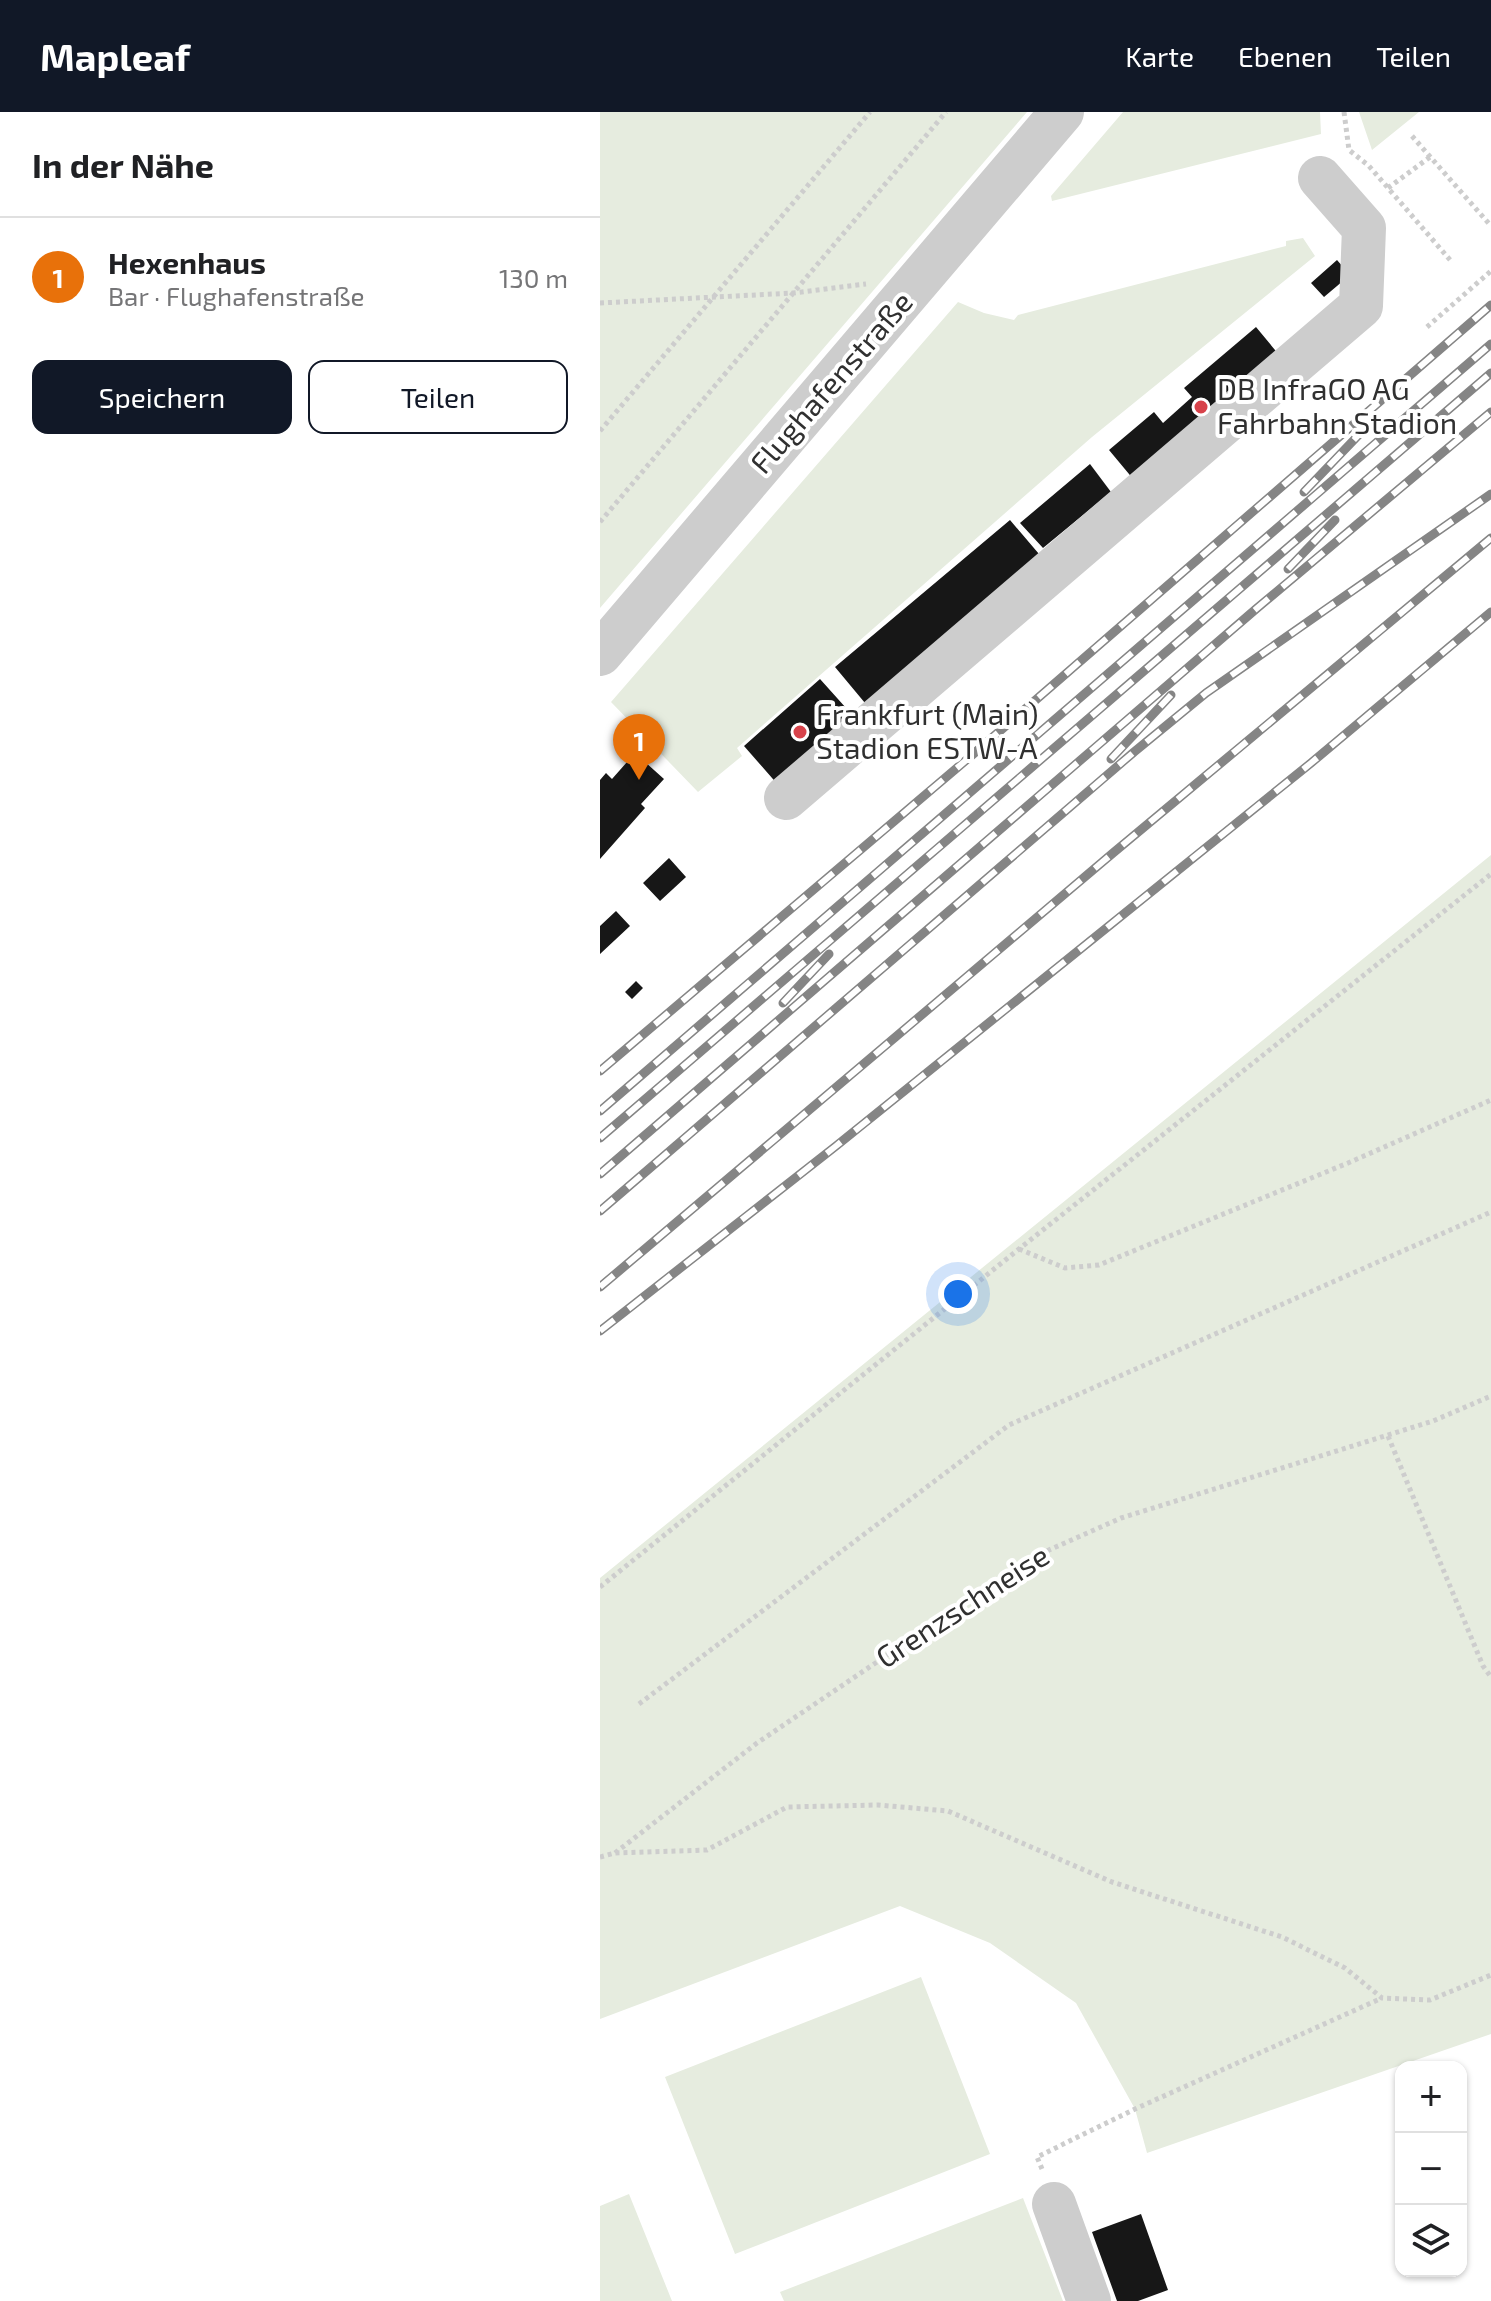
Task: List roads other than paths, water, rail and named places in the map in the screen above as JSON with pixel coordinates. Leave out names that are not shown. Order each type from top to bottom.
[{"type":"street","name":"Flughafenstraße","points":[[600,654],[1062,112]]},
{"type":"street","points":[[786,798],[1361,306],[1364,228],[1320,178]]},
{"type":"street","points":[[1054,2204],[1089,2301]]},
{"type":"railway","points":[[600,1071],[971,756],[1491,305]]},
{"type":"railway","points":[[600,1111],[1491,344]]},
{"type":"railway","points":[[600,1138],[1491,373]]},
{"type":"railway","points":[[600,1174],[1256,609],[1491,412]]},
{"type":"railway","points":[[1304,492],[1373,420]]},
{"type":"railway","points":[[600,1211],[1206,693],[1491,494]]},
{"type":"railway","points":[[1288,569],[1335,520]]},
{"type":"railway","points":[[600,1287],[1491,538]]},
{"type":"railway","points":[[600,1331],[836,1146],[1311,763],[1491,612]]},
{"type":"railway","points":[[1111,759],[1171,695]]},
{"type":"railway","points":[[783,1003],[829,954]]},
{"type":"place","name":"DB InfraGO AG Fahrbahn Stadion","points":[[1201,407]]},
{"type":"place","name":"Frankfurt (Main) Stadion ESTW-A","points":[[800,732]]},
{"type":"place","name":"Hexenhaus","points":[[639,780]]}]
